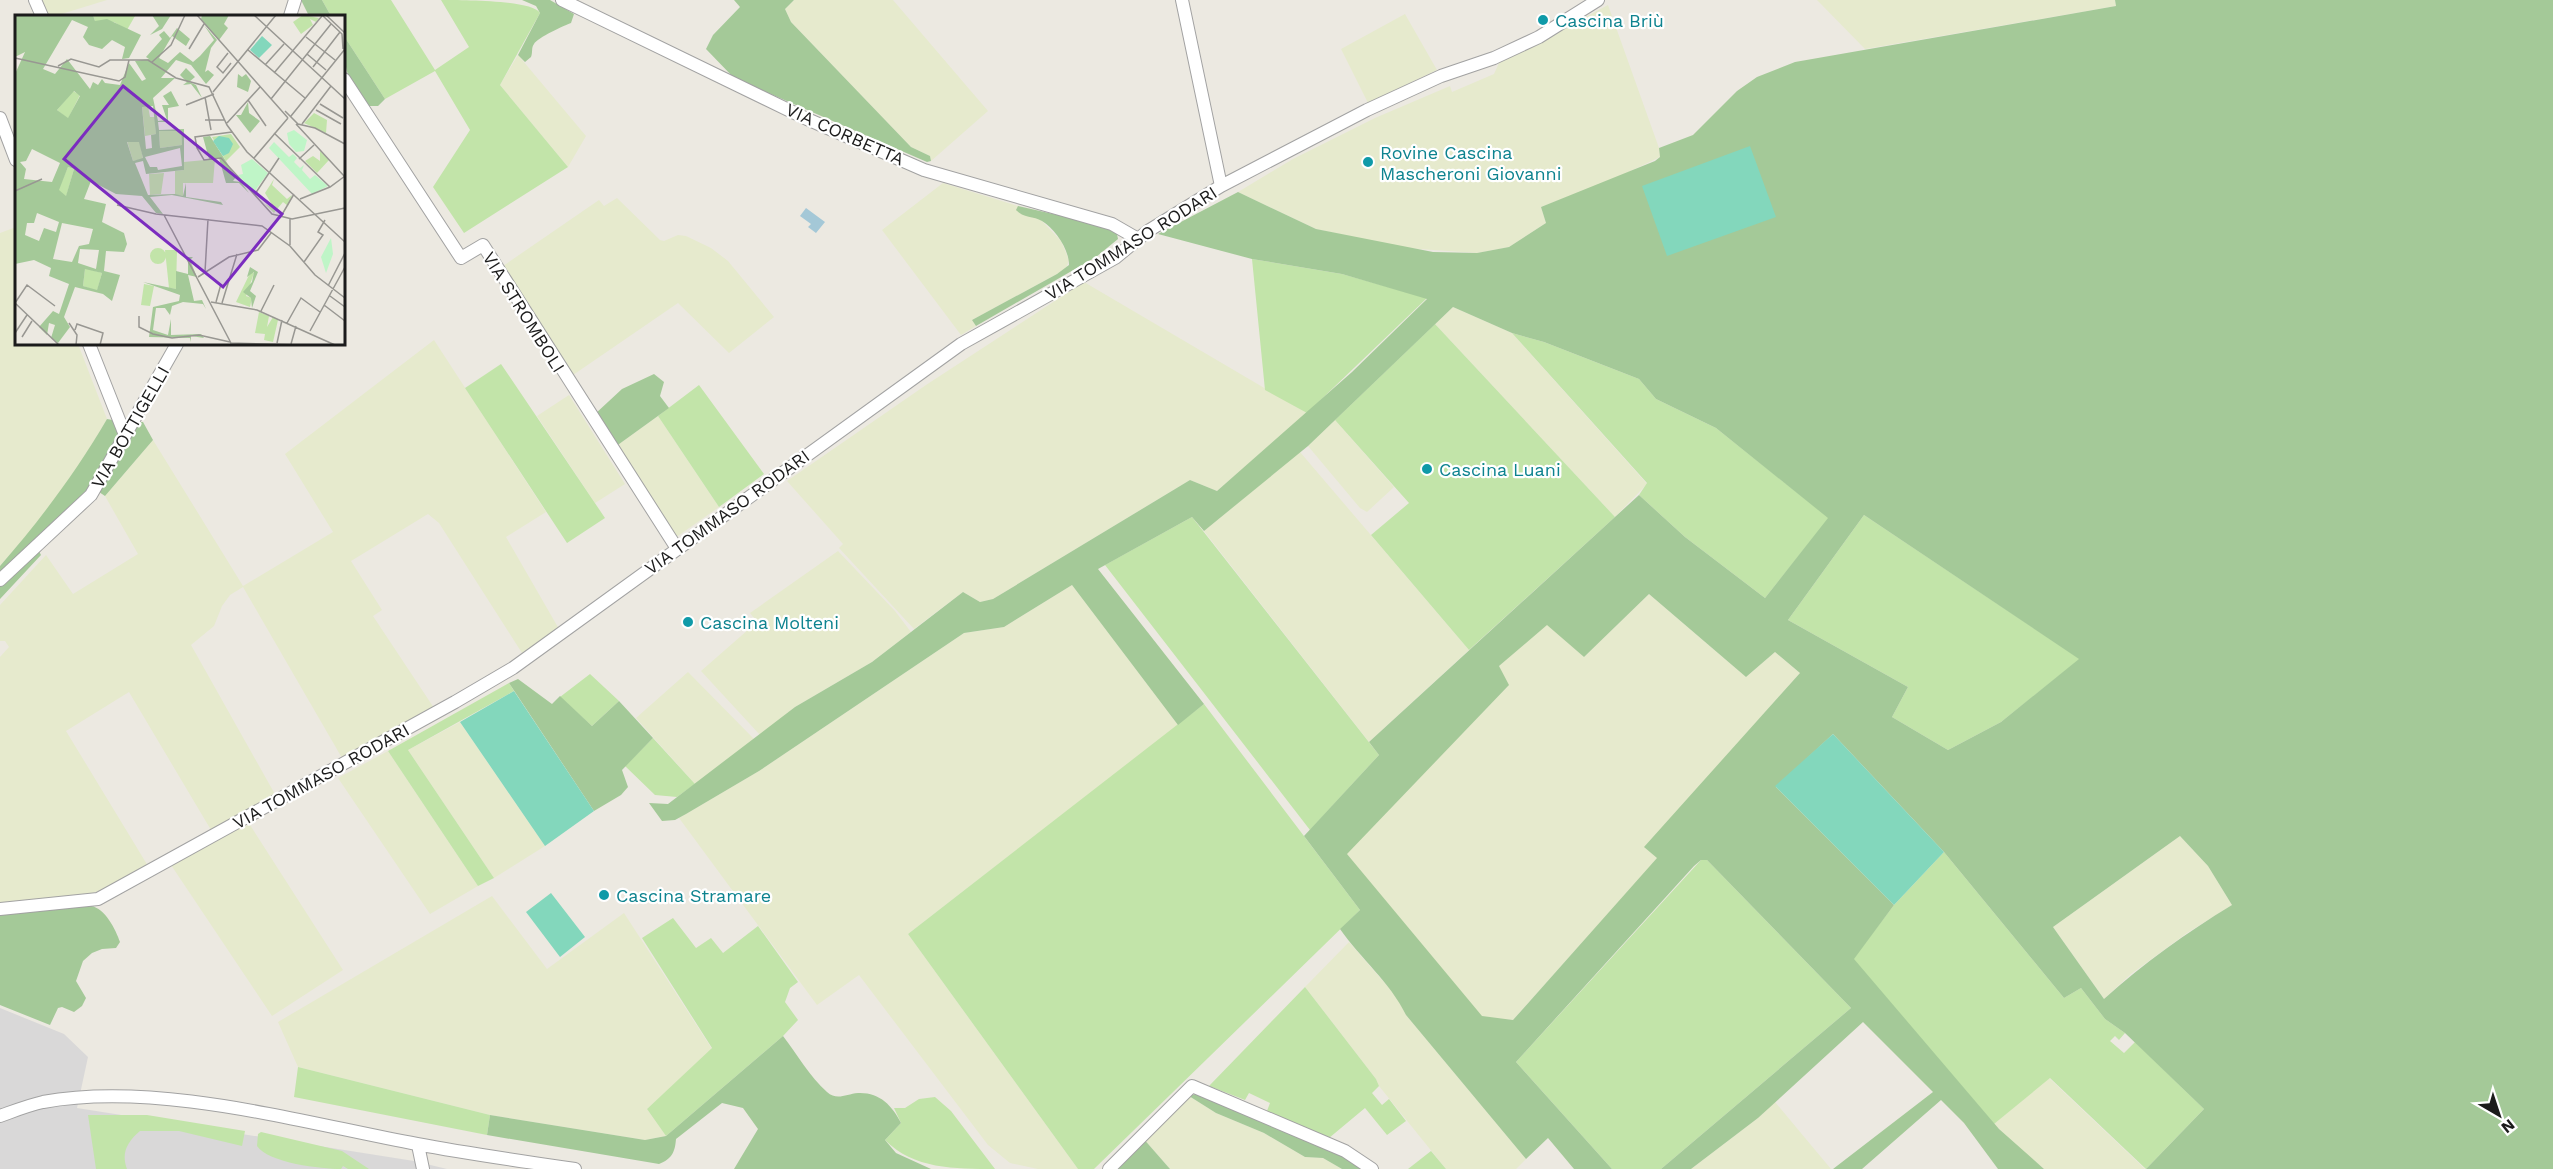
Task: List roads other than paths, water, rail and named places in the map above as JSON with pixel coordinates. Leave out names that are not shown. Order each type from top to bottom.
[{"type":"street","points":[[35,0],[42,15]]},
{"type":"street","name":"VIA CORBETTA","points":[[562,0],[786,109],[924,170],[1112,224],[1138,240]]},
{"type":"street","points":[[1182,0],[1221,186]]},
{"type":"street","name":"VIA TOMMASO RODARI","points":[[0,909],[98,898],[513,668],[619,592],[676,547],[961,344],[1115,258],[1138,240],[1221,186],[1367,110],[1442,76],[1494,58],[1539,37],[1599,0]]},
{"type":"street","name":"VIA STROMBOLI","points":[[345,81],[461,258],[483,245],[676,547]]},
{"type":"street","points":[[0,118],[15,157]]},
{"type":"street","points":[[89,345],[125,435]]},
{"type":"street","name":"VIA BOTTIGELLI","points":[[0,580],[91,495],[176,345]]},
{"type":"street","points":[[1108,1169],[1192,1086],[1345,1151],[1372,1169]]},
{"type":"street","points":[[0,1116],[53,1101],[96,1097],[158,1099],[215,1105],[418,1144],[575,1169]]},
{"type":"street","points":[[418,1144],[423,1169]]},
{"type":"water","points":[[806,208],[825,222],[816,233],[808,227],[811,224],[800,216]]},
{"type":"place","name":"Cascina Briù","points":[[1543,20]]},
{"type":"place","name":"Rovine Cascina Mascheroni Giovanni","points":[[1368,162]]},
{"type":"place","name":"Cascina Luani","points":[[1427,469]]},
{"type":"place","name":"Cascina Molteni","points":[[688,622]]},
{"type":"place","name":"Cascina Stramare","points":[[604,895]]}]
